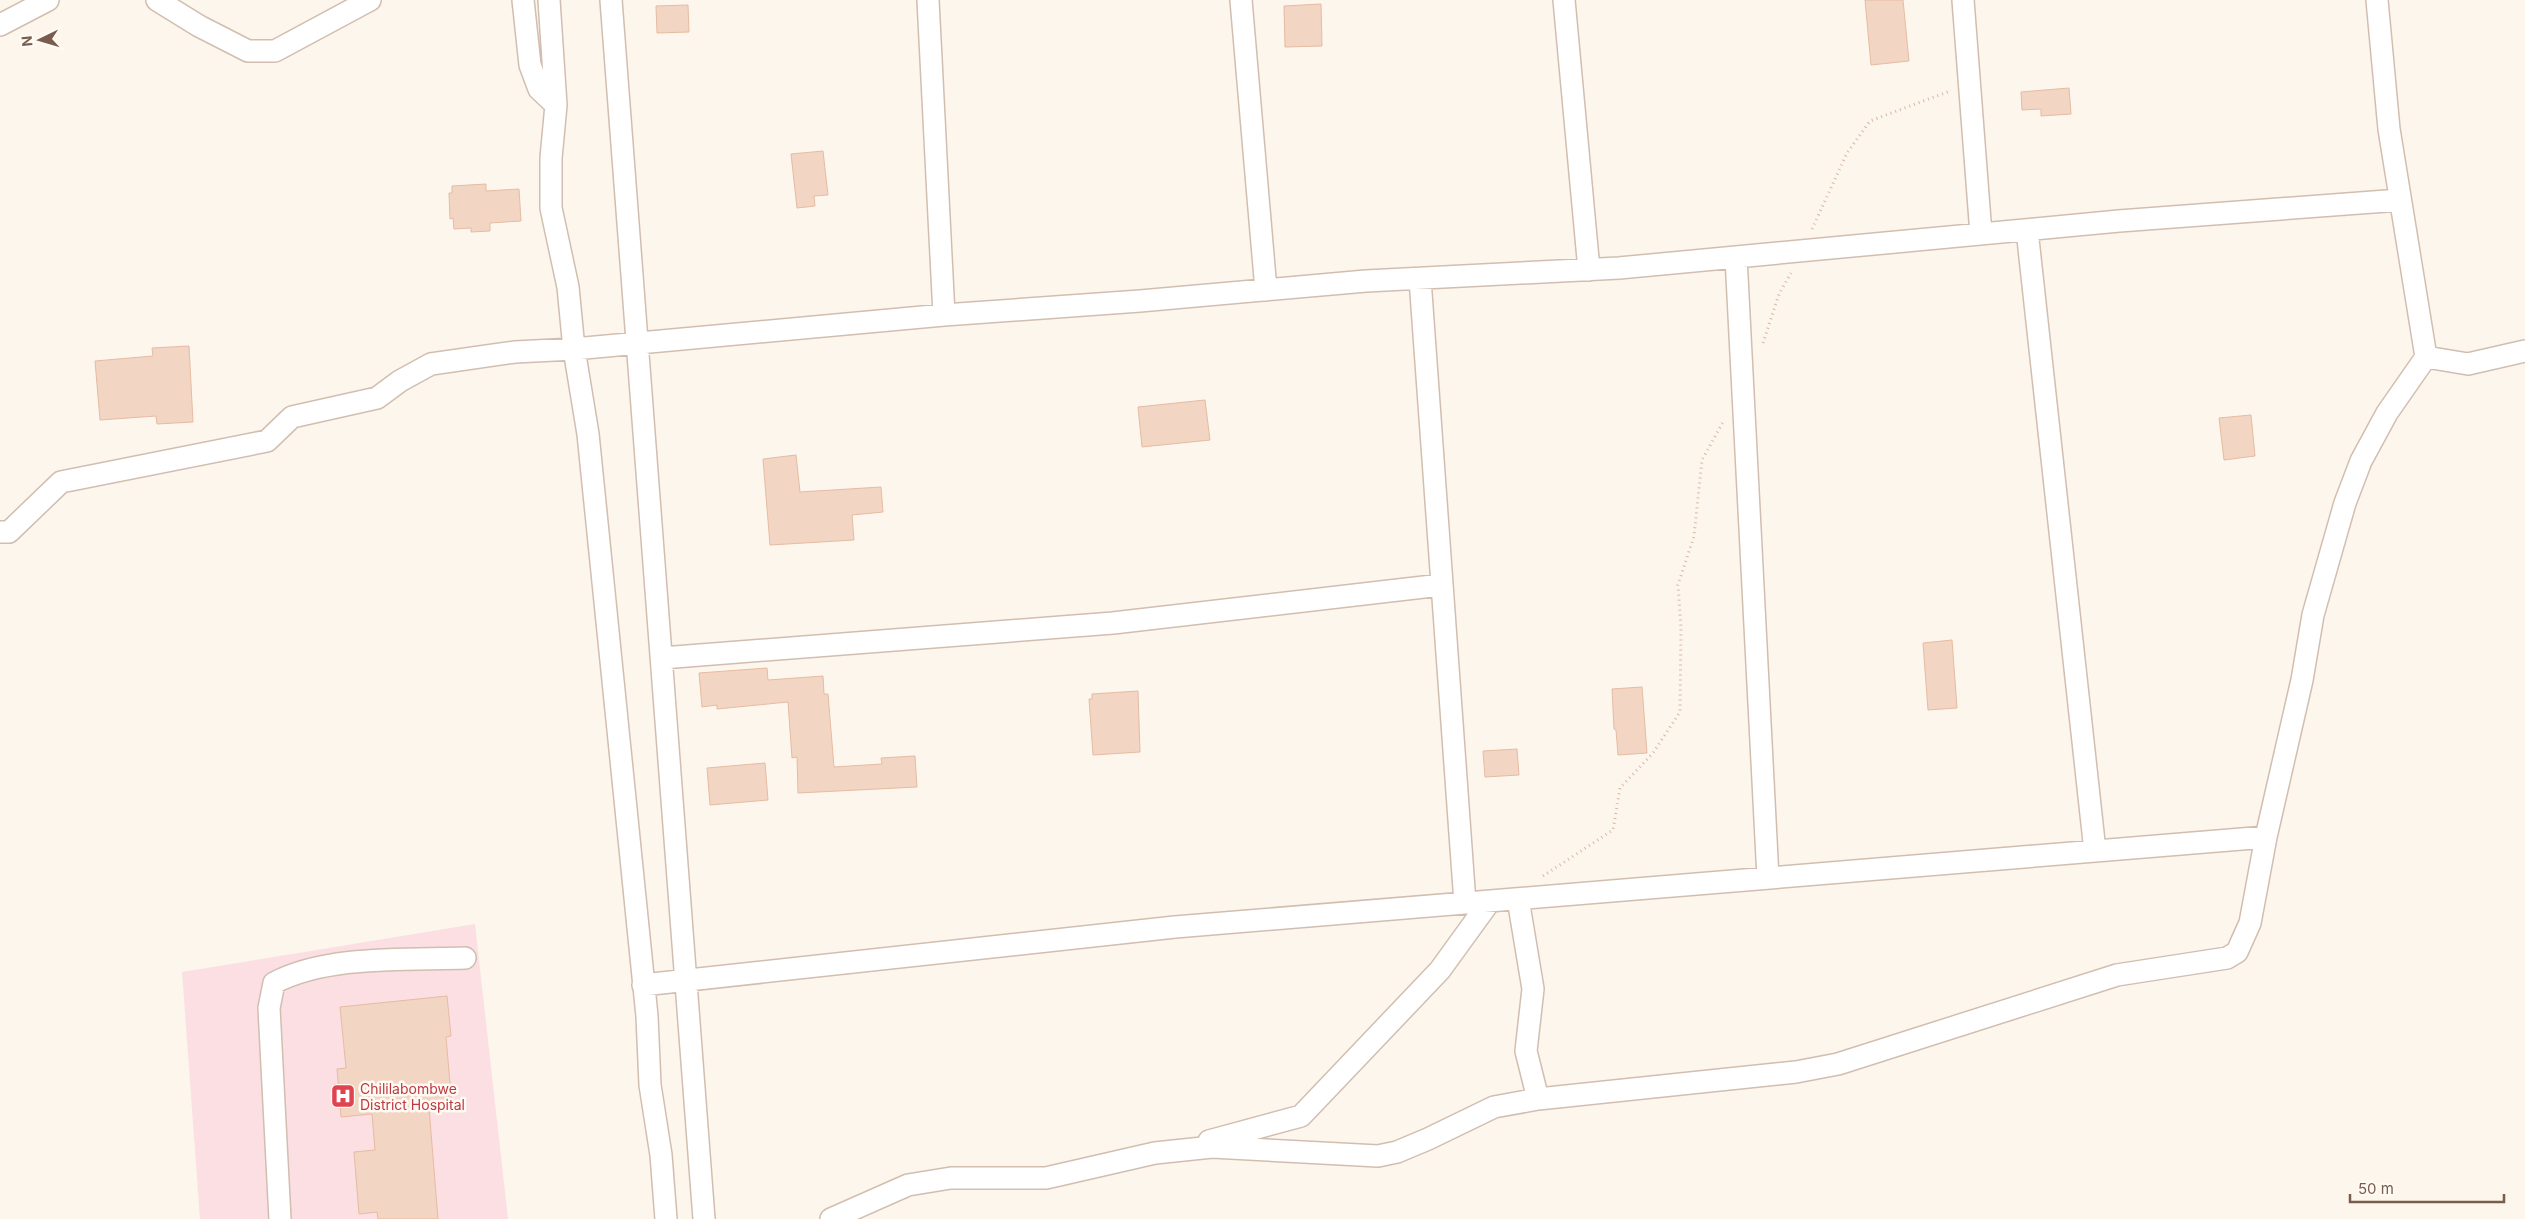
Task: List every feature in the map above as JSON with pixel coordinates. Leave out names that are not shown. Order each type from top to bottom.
[{"type":"street","points":[[0,25],[48,0]]},
{"type":"street","points":[[157,0],[199,26],[248,51],[257,51],[275,50],[370,0]]},
{"type":"street","points":[[524,0],[530,65],[539,89],[556,105]]},
{"type":"street","points":[[548,0],[556,105],[551,158],[551,208],[568,287],[574,349],[588,434],[644,985],[650,1086],[662,1155],[666,1219]]},
{"type":"street","points":[[611,0],[704,1219]]},
{"type":"street","points":[[928,0],[944,315]]},
{"type":"street","points":[[1241,0],[1266,290]]},
{"type":"street","points":[[1564,0],[1588,270]]},
{"type":"street","points":[[1963,0],[1981,234]]},
{"type":"street","points":[[831,1219],[908,1185],[951,1178],[1046,1178],[1155,1152],[1212,1147],[1378,1156],[1396,1152],[1428,1139],[1494,1107],[1538,1099],[1677,1086],[1838,1064],[2117,975],[2227,958],[2237,952],[2250,923],[2266,837],[2302,680],[2313,615],[2345,503],[2361,461],[2387,413],[2426,357],[2389,129],[2377,0]]},
{"type":"street","points":[[0,532],[9,532],[61,482],[267,442],[292,417],[377,398],[400,381],[431,364],[515,352],[637,344],[944,315],[1420,278],[1588,270],[2027,230],[2400,200]]},
{"type":"street","points":[[2027,230],[2095,851]]},
{"type":"street","points":[[1736,257],[1768,878]]},
{"type":"street","points":[[1420,278],[1465,903]]},
{"type":"street","points":[[2426,357],[2468,364],[2525,351]]},
{"type":"street","points":[[662,658],[1113,623],[1441,585]]},
{"type":"street","points":[[644,985],[1175,927],[2266,837]]},
{"type":"street","points":[[1518,899],[1533,989],[1526,1051],[1538,1099]]},
{"type":"street","points":[[1177,1150],[1301,1116],[1440,970],[1490,901]]},
{"type":"street","points":[[280,1219],[269,1008],[274,983],[288,976],[343,964],[465,958]]},
{"type":"path","points":[[1761,348],[1779,294],[1802,251],[1847,153],[1870,121],[1970,84]]},
{"type":"path","points":[[1536,881],[1613,830],[1620,788],[1653,753],[1680,712],[1681,628],[1678,586],[1694,536],[1702,460],[1724,421]]},
{"type":"shaded area","name":"Chililabombwe District Hospital","points":[[475,924],[508,1219],[200,1219],[182,972]]},
{"type":"building","points":[[1865,0],[1903,0],[1909,61],[1871,65]]},
{"type":"building","points":[[1321,4],[1322,46],[1285,47],[1284,6]]},
{"type":"building","points":[[688,5],[689,32],[657,33],[656,6]]},
{"type":"building","points":[[2069,88],[2071,114],[2041,116],[2041,109],[2022,110],[2021,92]]},
{"type":"building","points":[[823,151],[828,195],[814,196],[815,206],[797,208],[791,154]]},
{"type":"building","points":[[486,184],[486,191],[519,189],[521,221],[490,223],[490,231],[471,232],[471,228],[454,229],[453,218],[450,219],[449,193],[452,193],[452,186]]},
{"type":"building","points":[[189,346],[193,422],[157,424],[156,416],[100,420],[95,361],[153,356],[152,348]]},
{"type":"building","points":[[1205,400],[1210,440],[1142,447],[1138,407]]},
{"type":"building","points":[[2251,415],[2255,456],[2224,460],[2219,418]]},
{"type":"building","points":[[796,455],[800,492],[881,487],[883,512],[852,515],[854,540],[770,545],[763,459]]},
{"type":"building","points":[[1952,640],[1957,708],[1928,710],[1923,643]]},
{"type":"building","points":[[767,668],[768,680],[823,676],[824,694],[828,694],[834,767],[882,764],[881,758],[915,756],[917,787],[798,793],[797,757],[792,758],[788,702],[717,709],[717,705],[702,707],[699,673]]},
{"type":"building","points":[[1642,687],[1647,753],[1618,755],[1616,730],[1614,729],[1612,689]]},
{"type":"building","points":[[1138,691],[1140,752],[1093,755],[1089,699],[1092,699],[1092,694]]},
{"type":"building","points":[[1517,749],[1519,775],[1485,777],[1483,751]]},
{"type":"building","points":[[765,763],[768,800],[710,805],[707,768]]},
{"type":"building","points":[[447,996],[451,1036],[446,1037],[452,1107],[429,1108],[438,1219],[378,1219],[377,1212],[359,1214],[354,1152],[375,1150],[372,1114],[341,1117],[337,1069],[346,1068],[340,1007]]},
{"type":"place","name":"Chililabombwe District Hospital","points":[[343,1096]]}]
